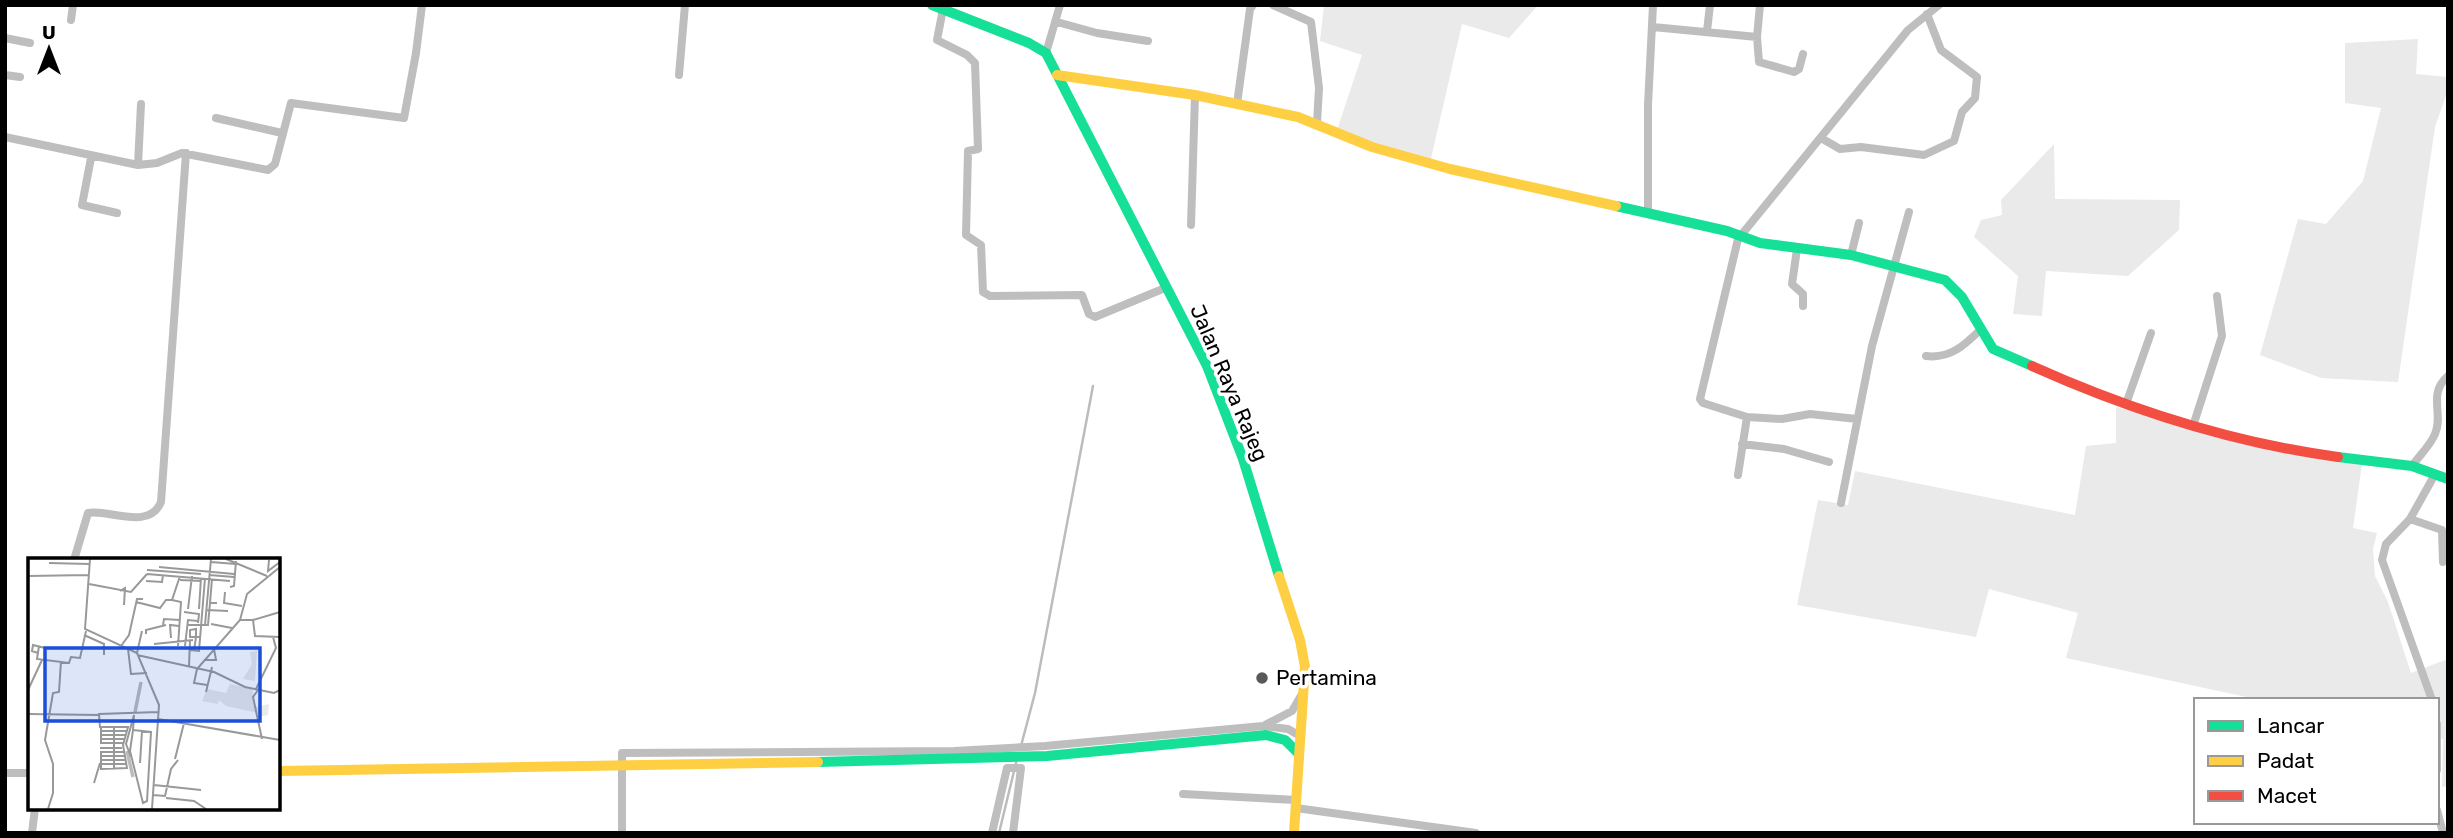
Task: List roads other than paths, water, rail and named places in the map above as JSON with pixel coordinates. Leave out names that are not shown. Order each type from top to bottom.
[{"type":"street","points":[[71,20],[73,5]]},
{"type":"street","points":[[5,137],[91,158],[138,165],[157,163],[186,153],[268,170],[275,164],[292,102],[404,118],[422,5]]},
{"type":"street","points":[[680,75],[685,5]]},
{"type":"street","points":[[1060,5],[1046,52],[937,7],[937,40],[967,55],[976,68],[978,149],[968,151],[966,235],[981,245],[983,292],[990,296],[1082,295],[1089,314],[1095,317],[1165,288]]},
{"type":"street","points":[[1237,104],[1250,9],[1253,5]]},
{"type":"street","points":[[1273,5],[1311,22],[1319,88],[1317,123]]},
{"type":"street","points":[[1647,213],[1648,105],[1653,5]]},
{"type":"street","points":[[1708,28],[1710,5]]},
{"type":"street","points":[[1760,5],[1757,37],[1759,62],[1794,72],[1798,69],[1803,54]]},
{"type":"street","points":[[1857,419],[1810,414],[1782,419],[1747,417],[1703,403],[1699,399],[1730,266],[1740,235],[1908,30],[1939,5]]},
{"type":"street","points":[[1821,138],[1840,149],[1861,147],[1924,155],[1954,141],[1962,112],[1975,98],[1976,77],[1941,50],[1927,14]]},
{"type":"street","points":[[1057,22],[1097,33],[1148,41]]},
{"type":"street","points":[[1653,27],[1708,28],[1757,37]]},
{"type":"street","points":[[5,38],[30,43]]},
{"type":"street","name":"Jalan Raya Rajeg","points":[[1046,52],[1192,337],[1257,499],[1303,651],[1305,683],[1302,694],[1294,833]]},
{"type":"street","points":[[5,75],[20,77]]},
{"type":"street","points":[[1057,75],[1195,95],[1237,104],[1317,123],[1372,147],[1450,169],[1797,249],[1851,255],[1896,265],[1945,280],[1962,297],[1993,349],[2126,404],[2309,454],[2412,466],[2448,479]]},
{"type":"street","points":[[1191,225],[1195,95]]},
{"type":"street","points":[[138,165],[141,104]]},
{"type":"street","points":[[216,118],[282,134]]},
{"type":"street","points":[[75,558],[88,513],[142,517],[154,512],[162,502],[186,153]]},
{"type":"street","points":[[91,158],[82,205],[117,213]]},
{"type":"street","points":[[1842,503],[1872,346],[1909,212]]},
{"type":"street","points":[[1851,255],[1860,223]]},
{"type":"street","points":[[1797,249],[1792,284],[1804,294],[1802,306]]},
{"type":"street","points":[[2194,423],[2222,336],[2217,296]]},
{"type":"street","points":[[1926,356],[1944,356],[1961,348],[1981,329]]},
{"type":"street","points":[[2126,404],[2151,333]]},
{"type":"street","points":[[2412,466],[2435,435],[2435,399],[2440,385],[2448,376]]},
{"type":"street","points":[[1738,475],[1747,417]]},
{"type":"street","points":[[1742,444],[1784,449],[1829,462]]},
{"type":"street","points":[[2431,698],[2382,559],[2386,544],[2410,519],[2434,476]]},
{"type":"street","points":[[2410,519],[2442,530],[2442,562]]},
{"type":"street","points":[[1262,726],[1292,711],[1302,694]]},
{"type":"street","points":[[622,833],[622,752],[954,751],[1045,746],[1262,726],[1288,729],[1300,736]]},
{"type":"street","points":[[280,771],[1033,756],[1266,734],[1292,742],[1299,754]]},
{"type":"street","points":[[992,833],[1009,768],[1021,768],[1013,833]]},
{"type":"street","points":[[5,773],[28,773]]},
{"type":"street","points":[[1183,794],[1296,804],[1476,833]]},
{"type":"street","points":[[32,833],[35,810]]},
{"type":"waterway","points":[[1021,746],[1035,693],[1093,386]]},
{"type":"waterway","points":[[999,833],[1017,759]]},
{"type":"place","name":"Pertamina","points":[[1262,678]]}]
